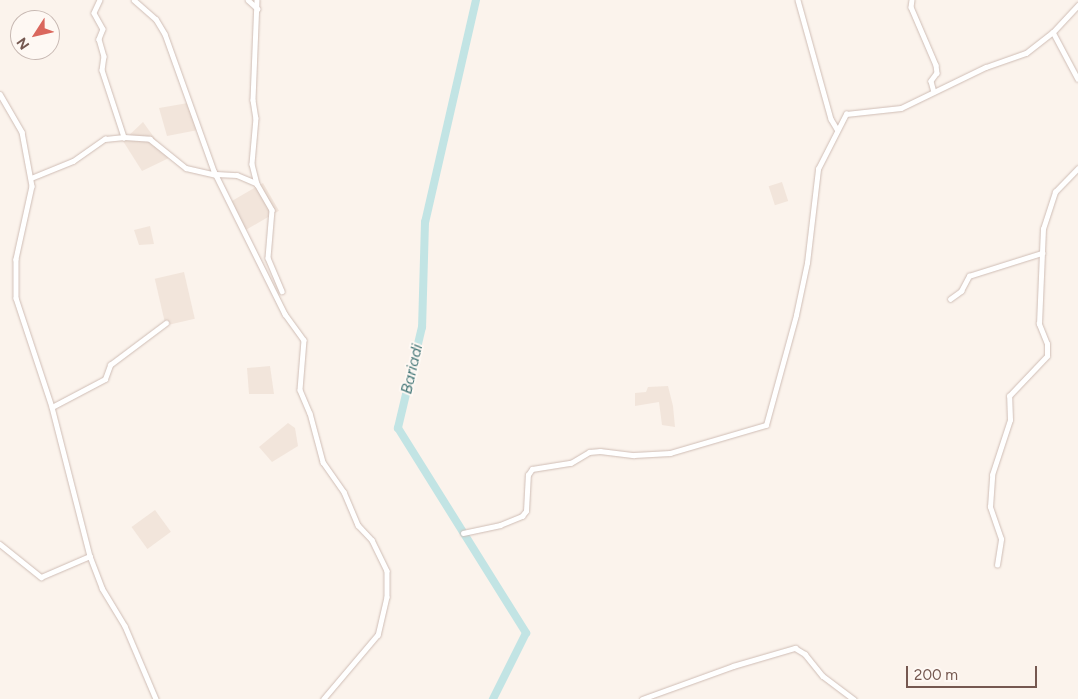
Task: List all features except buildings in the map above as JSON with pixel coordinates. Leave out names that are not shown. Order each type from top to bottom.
[{"type":"street","points":[[100,0],[94,13],[103,29],[99,39],[104,56],[102,70],[124,137]]},
{"type":"street","points":[[134,0],[156,19],[167,39],[216,174],[285,314],[304,340],[300,390],[310,412],[322,462],[344,492],[358,525],[372,540],[387,572],[387,598],[378,635],[324,699]]},
{"type":"street","points":[[248,0],[258,9]]},
{"type":"street","points":[[257,0],[253,100],[256,118],[252,149],[257,184],[272,210],[268,258],[282,291]]},
{"type":"street","points":[[798,0],[831,118],[837,129]]},
{"type":"street","points":[[912,0],[911,6],[936,65],[937,72],[931,81],[934,92]]},
{"type":"street","points":[[463,533],[500,525],[522,516],[526,511],[528,475],[532,469],[571,463],[589,452],[600,451],[634,455],[670,453],[766,425],[807,263],[818,169],[837,129],[850,112],[890,110],[934,92],[986,66],[1026,53],[1053,32],[1078,5]]},
{"type":"street","points":[[1053,32],[1078,79]]},
{"type":"street","points":[[0,94],[22,132],[31,178],[14,280],[24,329],[52,407],[90,556],[102,588],[125,626],[156,699]]},
{"type":"street","points":[[31,178],[73,162],[106,139],[124,137],[150,139],[186,168],[216,174],[237,175],[257,184]]},
{"type":"street","points":[[997,565],[1001,539],[999,528],[991,517],[989,494],[994,465],[1010,420],[1009,396],[1046,358],[1048,351],[1039,324],[1045,220],[1055,192],[1078,168]]},
{"type":"street","points":[[950,299],[961,291],[969,276],[1042,253]]},
{"type":"street","points":[[52,407],[105,379],[110,366],[166,323]]},
{"type":"street","points":[[0,544],[41,577],[90,556]]},
{"type":"street","points":[[642,699],[733,666],[795,648],[804,654],[823,676],[854,699]]},
{"type":"shaded area","points":[[188,103],[198,130],[167,136],[159,108]]},
{"type":"shaded area","points":[[143,122],[169,158],[142,171],[123,141]]},
{"type":"shaded area","points":[[782,182],[788,201],[775,205],[769,186]]},
{"type":"shaded area","points":[[263,183],[279,211],[246,230],[230,202]]},
{"type":"shaded area","points":[[150,226],[154,244],[139,245],[134,230]]},
{"type":"shaded area","points":[[184,272],[195,319],[166,326],[155,279]]},
{"type":"shaded area","points":[[270,366],[274,394],[249,394],[247,368]]},
{"type":"shaded area","points":[[668,386],[673,406],[675,427],[662,425],[659,402],[635,406],[635,393],[646,392],[648,387]]},
{"type":"shaded area","points":[[288,423],[295,428],[298,446],[272,462],[259,447]]},
{"type":"shaded area","points":[[155,510],[171,532],[147,549],[132,527]]},
{"type":"waterway","name":"Bariadi","points":[[476,0],[425,222],[422,327],[398,428],[526,633],[493,699]]}]
